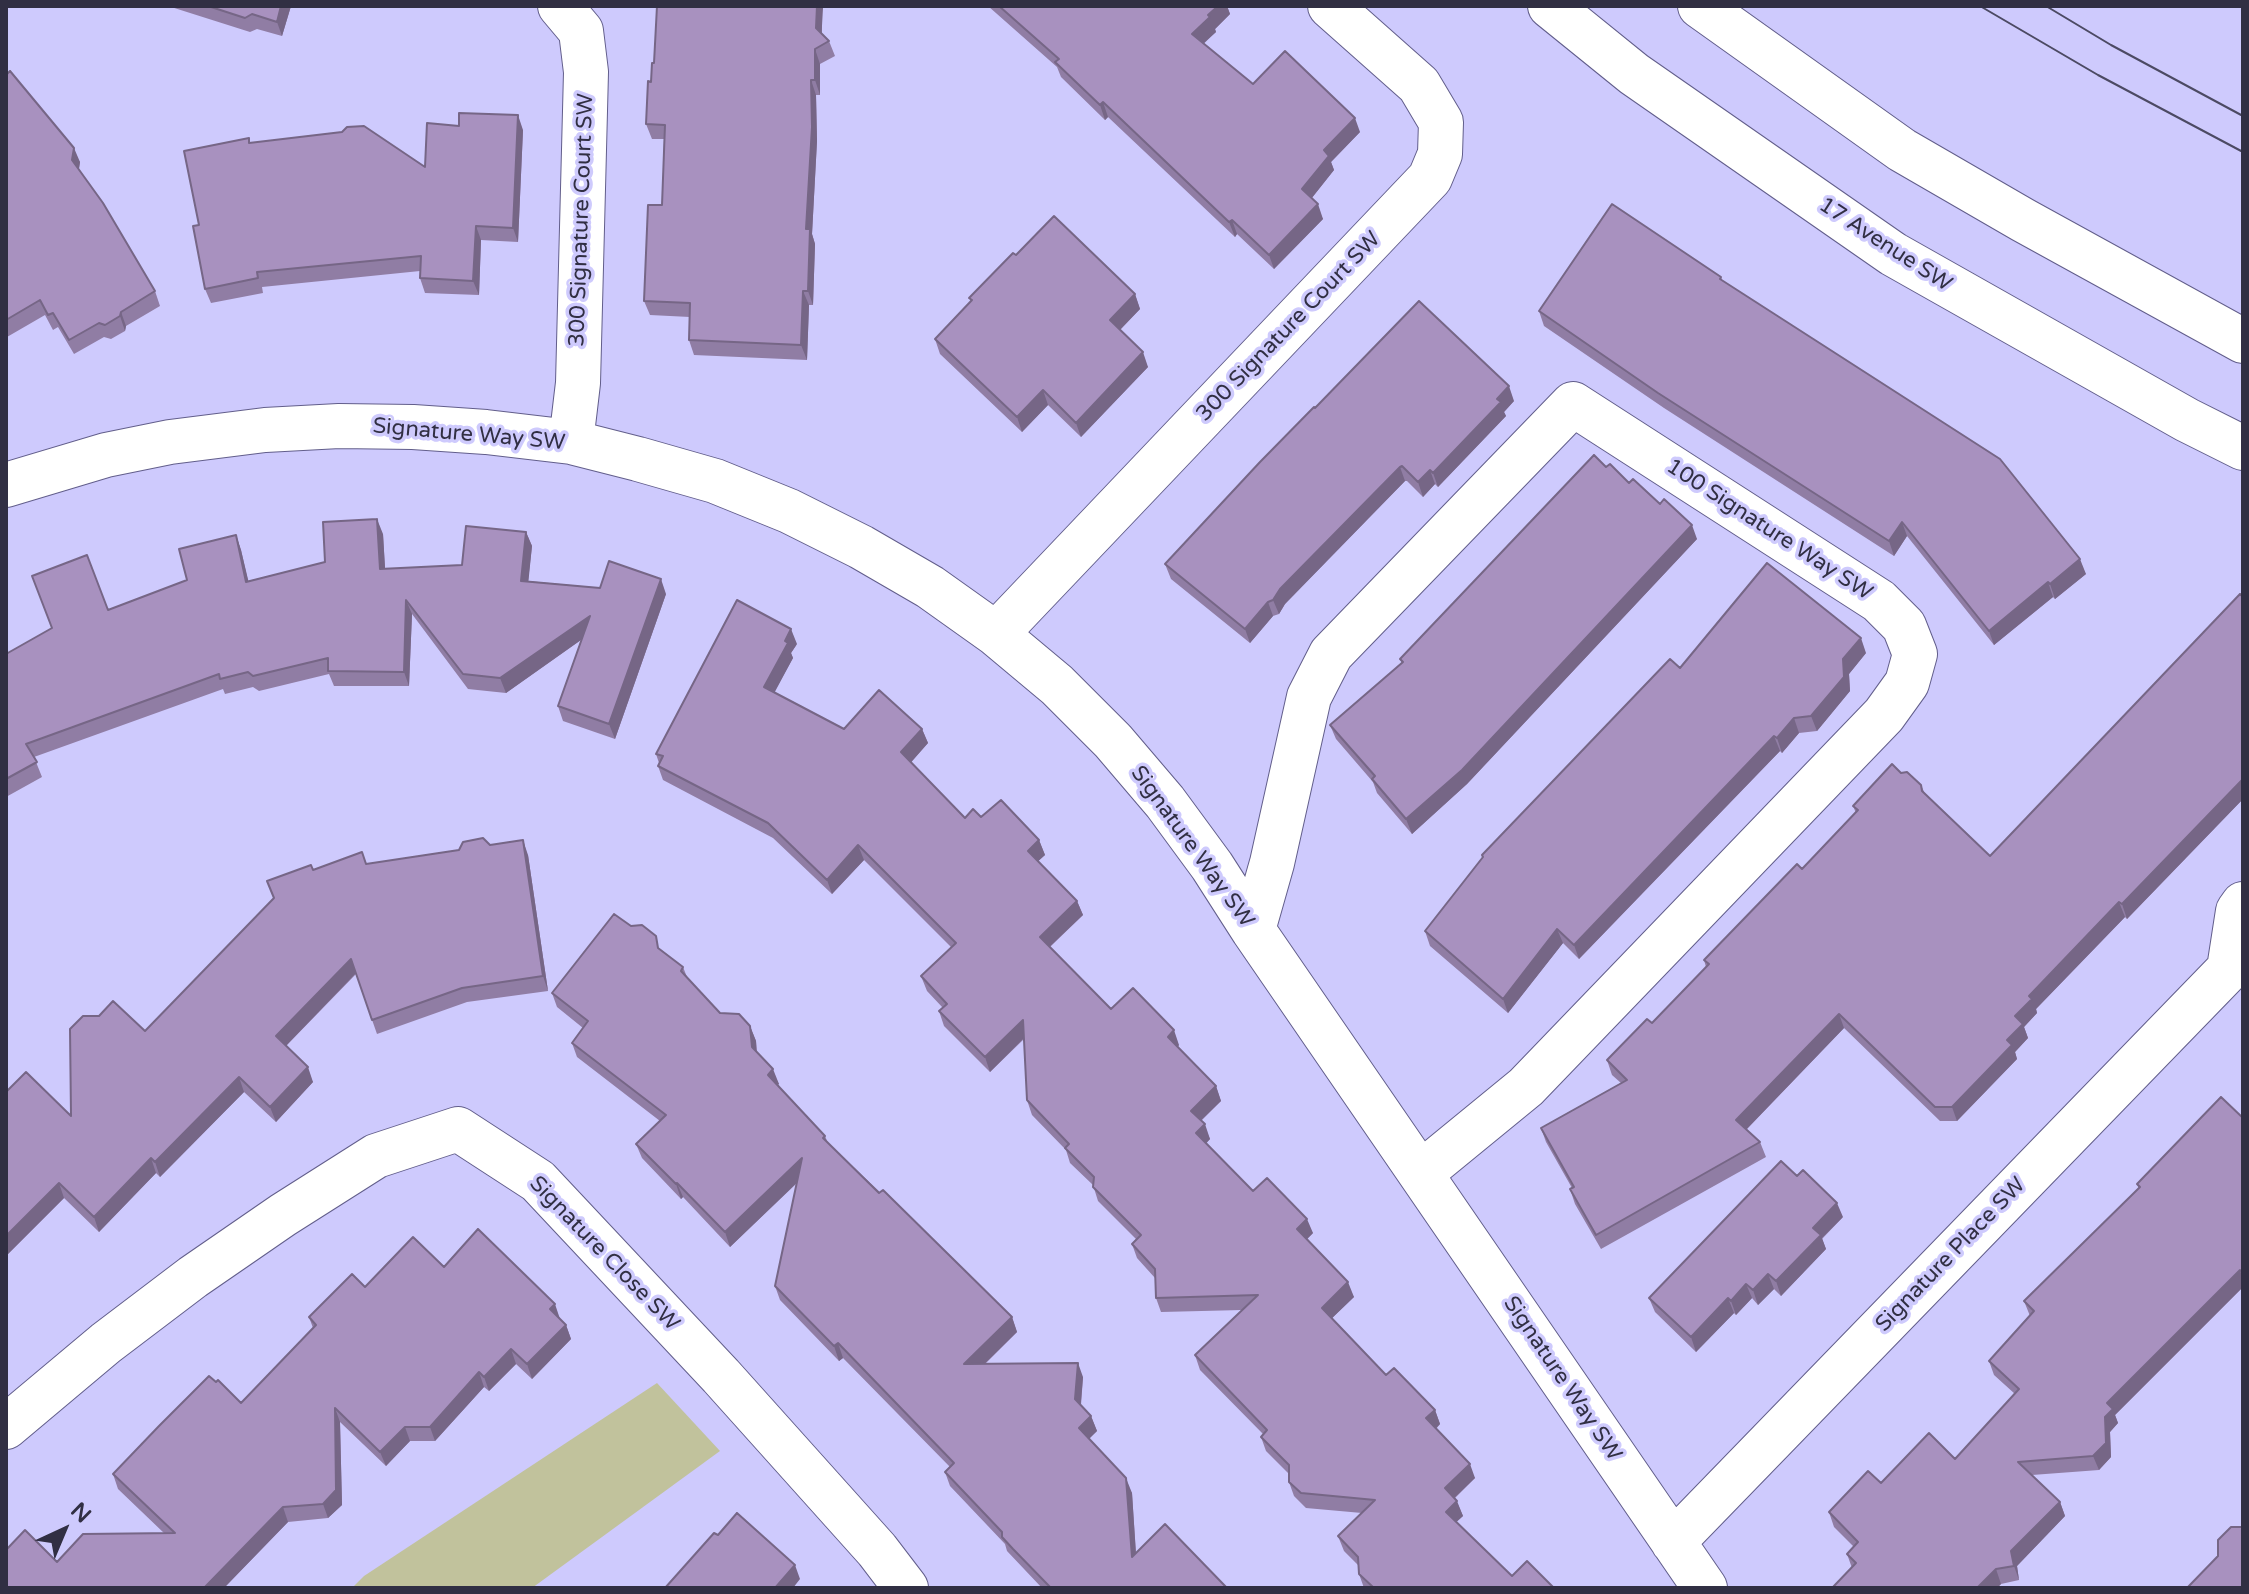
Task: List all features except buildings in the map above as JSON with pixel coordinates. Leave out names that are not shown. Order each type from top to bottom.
[{"type":"street","name":"300 Signature Court SW","points":[[560,6],[581,31],[586,72],[578,383],[571,442]]},
{"type":"street","name":"300 Signature Court SW","points":[[996,634],[1430,178],[1440,154],[1441,122],[1419,85],[1330,6]]},
{"type":"street","name":"17 Avenue SW","points":[[1550,6],[1634,74],[1893,254],[2187,420],[2243,448]]},
{"type":"street","points":[[1700,6],[1902,150],[2243,341]]},
{"type":"street","name":"100 Signature Way SW","points":[[1253,930],[1272,863],[1309,697],[1331,654],[1573,404],[1879,601],[1904,626],[1915,654],[1907,683],[1884,715],[1526,1087],[1421,1173]]},
{"type":"street","name":"Signature Way SW","points":[[6,485],[106,455],[170,442],[265,430],[339,426],[486,432],[571,442],[715,481],[789,511],[917,579],[996,634],[1057,685],[1113,741],[1165,802],[1212,866],[1705,1588]]},
{"type":"street","name":"Signature Place SW","points":[[1673,1542],[2229,969],[2238,911],[2243,904]]},
{"type":"street","name":"Signature Close SW","points":[[6,1427],[106,1343],[193,1277],[283,1215],[376,1156],[458,1129],[538,1181],[721,1376],[877,1550],[906,1588]]},
{"type":"green space","points":[[657,1383],[720,1451],[532,1588],[352,1588],[364,1576]]},
{"type":"tram line","points":[[1980,6],[2098,75],[2243,152]]},
{"type":"tram line","points":[[2046,6],[2243,116]]}]
